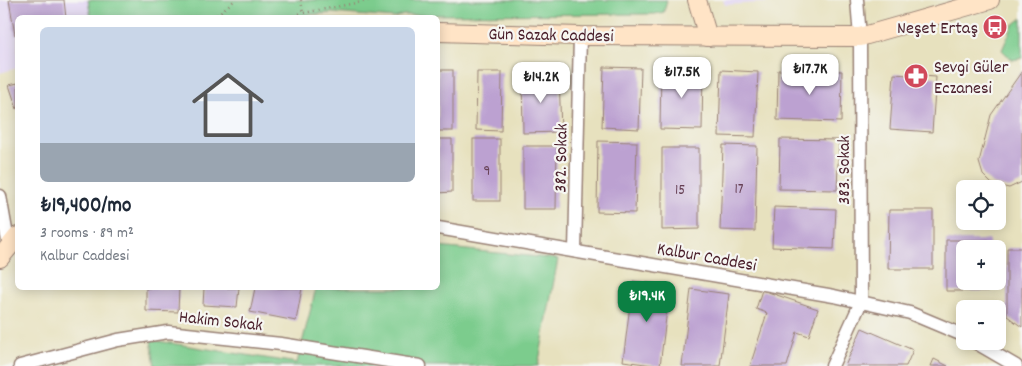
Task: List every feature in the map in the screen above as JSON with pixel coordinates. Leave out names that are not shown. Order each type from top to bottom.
[{"type":"street","points":[[697,0],[708,37]]},
{"type":"street","name":"383. Sokak","points":[[857,0],[860,37],[861,302]]},
{"type":"street","name":"Gün Sazak Caddesi","points":[[440,32],[580,36],[860,37],[990,0]]},
{"type":"street","name":"382. Sokak","points":[[575,251],[580,36]]},
{"type":"street","points":[[0,196],[9,247]]},
{"type":"street","name":"Kalbur Caddesi","points":[[440,228],[861,302],[910,313],[956,332]]},
{"type":"street","points":[[832,366],[861,302]]},
{"type":"street","name":"Hakim Sokak","points":[[20,366],[118,340],[168,332],[281,344],[420,366]]},
{"type":"street","points":[[988,350],[1016,366]]},
{"type":"path","points":[[217,15],[236,0]]},
{"type":"path","points":[[301,0],[303,13]]},
{"type":"path","points":[[346,0],[346,5]]},
{"type":"path","points":[[298,15],[372,0]]},
{"type":"shaded area","points":[[0,0],[88,0],[91,15],[15,15],[15,69],[0,73]]},
{"type":"shaded area","points":[[723,0],[813,0],[725,5]]},
{"type":"green space","points":[[88,0],[667,0],[664,12],[655,14],[357,15],[332,13],[306,15],[90,15]]},
{"type":"green space","points":[[1022,18],[1022,58],[1012,60],[1002,50],[1013,25]]},
{"type":"green space","points":[[440,247],[558,259],[538,366],[155,366],[151,340],[297,363],[315,290],[440,290]]},
{"type":"building","points":[[9,0],[64,0],[66,15],[15,15],[15,35]]},
{"type":"building","points":[[604,67],[641,68],[639,129],[602,127]]},
{"type":"building","points":[[661,69],[703,69],[702,130],[660,129]]},
{"type":"building","points":[[440,70],[453,70],[453,131],[440,131]]},
{"type":"building","points":[[721,70],[758,72],[755,137],[719,136]]},
{"type":"building","points":[[778,70],[842,71],[841,122],[777,120]]},
{"type":"building","points":[[1022,71],[1022,182],[1009,188],[1006,187],[1006,180],[988,180],[983,175],[979,162],[991,115]]},
{"type":"building","points":[[477,72],[502,72],[501,131],[476,130]]},
{"type":"building","points":[[559,74],[561,132],[523,133],[522,75]]},
{"type":"building","points":[[894,74],[936,77],[932,132],[890,129]]},
{"type":"building","points":[[15,84],[15,103],[9,85]]},
{"type":"building","points":[[440,139],[452,139],[452,192],[440,193]]},
{"type":"building","points":[[473,139],[500,139],[500,201],[473,201]]},
{"type":"building","points":[[780,139],[839,140],[837,190],[779,189]]},
{"type":"building","points":[[598,141],[637,142],[635,213],[597,212]]},
{"type":"building","points":[[723,145],[757,146],[755,231],[720,230]]},
{"type":"building","points":[[523,146],[557,146],[556,209],[523,209]]},
{"type":"building","points":[[662,148],[699,148],[699,229],[662,230]]},
{"type":"building","points":[[774,207],[836,209],[834,249],[772,247]]},
{"type":"building","points":[[889,210],[933,210],[933,269],[888,269]]},
{"type":"building","points":[[946,240],[956,240],[956,290],[989,291],[946,291]]},
{"type":"building","points":[[1007,248],[1022,248],[1022,327],[1007,316]]},
{"type":"building","points":[[633,281],[670,285],[660,366],[623,361]]},
{"type":"building","points":[[691,289],[729,294],[720,366],[682,366]]},
{"type":"building","points":[[146,290],[179,290],[178,312],[146,311]]},
{"type":"building","points":[[204,290],[239,290],[237,307],[203,305]]},
{"type":"building","points":[[255,290],[302,290],[296,321],[250,312]]},
{"type":"building","points":[[762,290],[818,309],[809,336],[797,332],[787,366],[750,366],[767,313],[756,309]]},
{"type":"building","points":[[862,328],[913,350],[906,366],[845,366]]},
{"type":"building","points":[[934,359],[948,366],[931,366]]},
{"type":"place","name":"Neşet Ertaş","points":[[995,27]]},
{"type":"place","name":"Sevgi Güler Eczanesi","points":[[916,76]]}]
